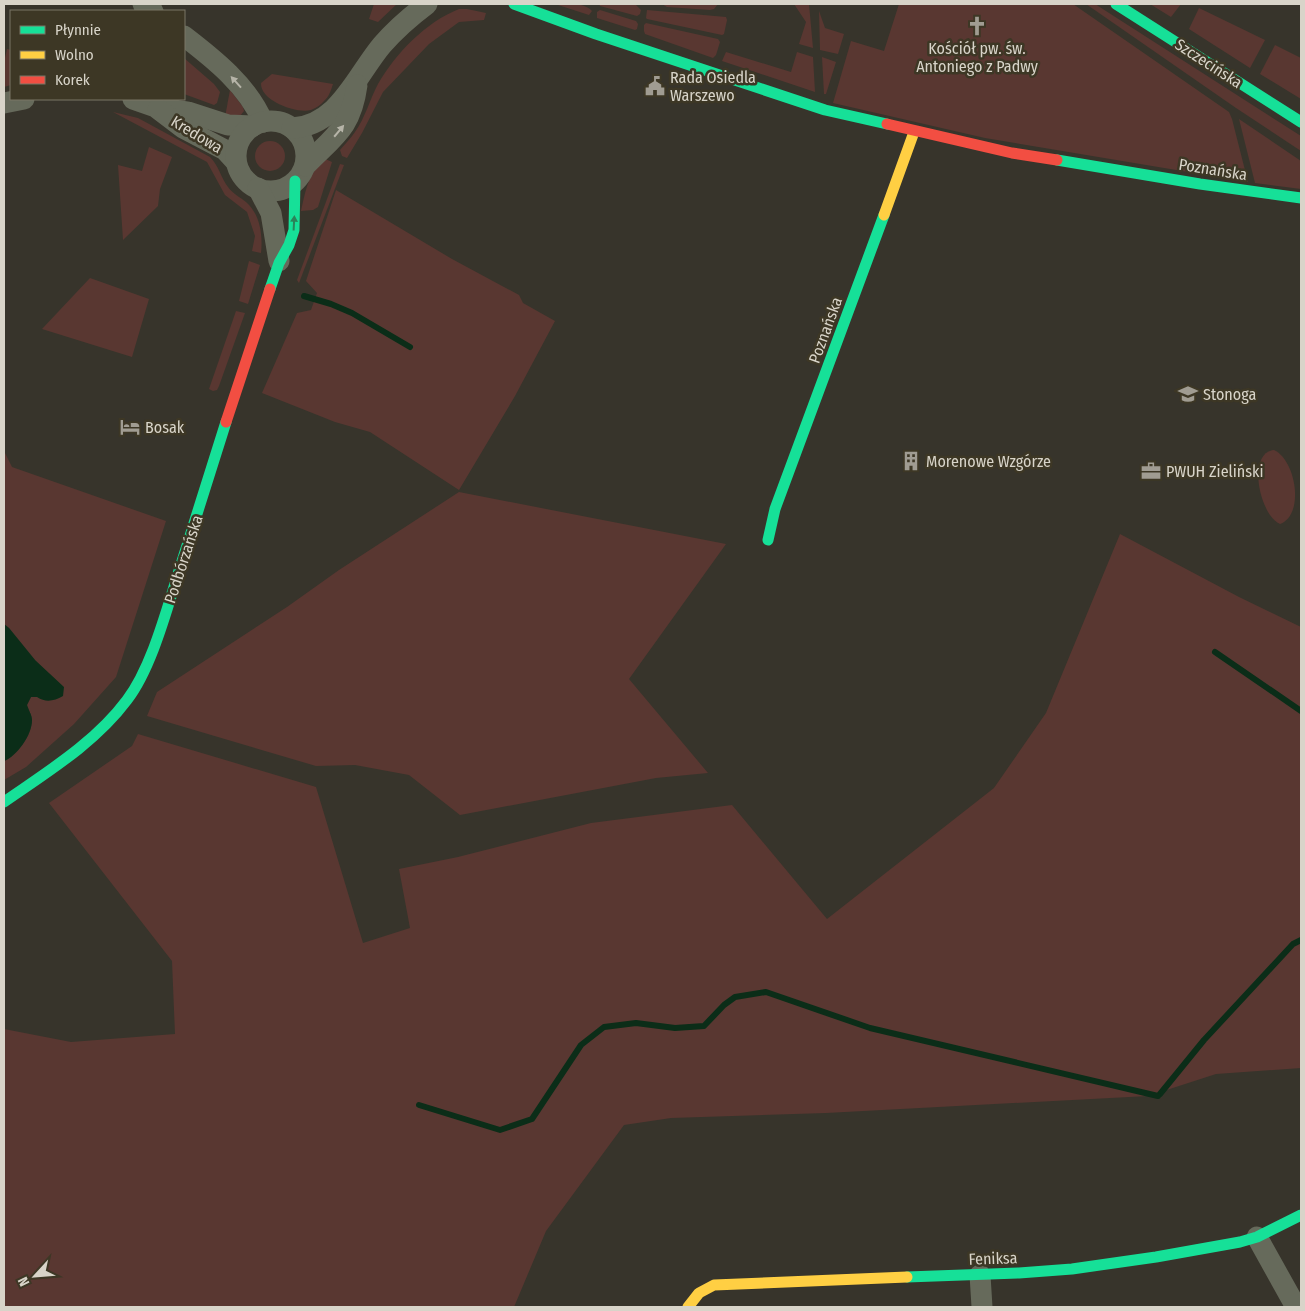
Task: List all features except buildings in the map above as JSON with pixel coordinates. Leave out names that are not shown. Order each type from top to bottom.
[{"type":"street","points":[[292,128],[306,128],[319,122],[329,114],[357,82],[383,44],[406,21],[427,4]]},
{"type":"street","name":"Poznańska","points":[[514,4],[596,34],[825,110],[914,132],[1012,153],[1200,184],[1301,198]]},
{"type":"street","name":"Szczecińska","points":[[1116,4],[1301,122]]},
{"type":"street","points":[[185,37],[237,83],[258,110],[258,124]]},
{"type":"street","points":[[300,174],[306,156],[300,136],[292,128],[273,121],[258,124],[246,132],[239,142],[236,162],[246,180],[258,188],[274,191],[284,189],[300,174],[338,134],[347,122],[354,102],[357,82]]},
{"type":"street","points":[[4,103],[19,100]]},
{"type":"street","name":"Kredowa","points":[[136,100],[156,107],[188,112],[228,125],[258,124]]},
{"type":"street","name":"Kredowa","points":[[156,107],[183,128],[225,150],[236,162]]},
{"type":"street","name":"Poznańska","points":[[768,540],[775,509],[914,132]]},
{"type":"street","name":"Podbórzańska","points":[[4,802],[63,760],[100,730],[123,706],[141,676],[163,623],[279,261],[289,245],[294,230],[300,174]]},
{"type":"street","name":"Podbórzańska","points":[[258,188],[271,213],[279,261]]},
{"type":"street","name":"Feniksa","points":[[688,1307],[699,1292],[714,1285],[1045,1272],[1098,1265],[1230,1244],[1257,1237],[1301,1215]]},
{"type":"street","points":[[1257,1237],[1296,1307]]},
{"type":"street","points":[[980,1275],[982,1307]]},
{"type":"shaded area","points":[[374,4],[397,4],[378,22],[369,19]]},
{"type":"shaded area","points":[[555,4],[580,5],[592,11],[589,15]]},
{"type":"shaded area","points":[[599,4],[635,4],[641,10],[637,16],[600,6]]},
{"type":"shaded area","points":[[662,4],[718,4],[714,9],[710,10],[667,7]]},
{"type":"shaded area","points":[[794,4],[809,4],[813,48],[799,44],[806,22]]},
{"type":"shaded area","points":[[899,4],[1073,4],[1229,112],[1248,182],[985,138],[833,103],[851,41],[884,51]]},
{"type":"shaded area","points":[[1086,4],[1095,4],[1301,136],[1301,151],[1236,108]]},
{"type":"shaded area","points":[[1150,4],[1181,4],[1171,17]]},
{"type":"shaded area","points":[[1199,8],[1265,40],[1250,68],[1189,29]]},
{"type":"shaded area","points":[[459,9],[486,13],[484,20],[459,22],[429,44],[383,92],[347,158],[342,156],[340,150],[359,127],[385,72],[403,50],[424,30]]},
{"type":"shaded area","points":[[600,10],[636,21],[638,24],[637,29],[597,18],[597,12]]},
{"type":"shaded area","points":[[647,10],[726,17],[724,34],[647,19]]},
{"type":"shaded area","points":[[819,11],[825,28],[844,34],[838,54],[820,50]]},
{"type":"shaded area","points":[[646,23],[718,39],[720,42],[716,55],[713,58],[645,34],[644,25]]},
{"type":"shaded area","points":[[1275,45],[1301,58],[1301,99],[1260,74]]},
{"type":"shaded area","points":[[7,49],[10,50],[10,85],[4,87],[4,62]]},
{"type":"shaded area","points":[[726,52],[791,72],[797,52],[813,57],[815,92],[722,61]]},
{"type":"shaded area","points":[[822,57],[836,62],[826,94],[824,94]]},
{"type":"shaded area","points":[[185,59],[214,84],[220,92],[217,103],[214,105],[185,94]]},
{"type":"shaded area","points":[[272,74],[333,84],[329,95],[320,105],[311,110],[297,110],[280,105],[266,95],[261,83]]},
{"type":"shaded area","points":[[230,90],[243,107],[244,111],[240,116],[225,117]]},
{"type":"shaded area","points":[[113,112],[138,118],[210,157],[234,194],[246,202],[255,212],[260,225],[261,253],[252,251],[255,236],[247,212],[225,195],[207,162]]},
{"type":"shaded area","points":[[1239,119],[1301,161],[1301,189],[1255,183]]},
{"type":"shaded area","points":[[270,141],[281,145],[285,156],[281,167],[270,171],[259,167],[255,156],[259,145]]},
{"type":"shaded area","points":[[149,147],[172,157],[160,189],[158,206],[123,240],[118,165],[142,171]]},
{"type":"shaded area","points":[[323,158],[332,162],[318,207],[313,210],[301,211],[308,183]]},
{"type":"shaded area","points":[[340,164],[344,165],[299,283],[297,280]]},
{"type":"shaded area","points":[[336,190],[452,259],[519,295],[523,303],[555,321],[515,396],[459,490],[370,432],[335,422],[262,393],[297,313],[311,310],[317,293],[306,281]]},
{"type":"shaded area","points":[[249,261],[260,265],[248,304],[239,301]]},
{"type":"shaded area","points":[[90,278],[149,299],[132,357],[42,329]]},
{"type":"shaded area","points":[[236,311],[245,313],[219,386],[217,390],[213,391],[209,389]]},
{"type":"shaded area","points":[[1274,450],[1282,456],[1288,465],[1295,487],[1293,510],[1288,519],[1280,524],[1273,519],[1262,498],[1258,473],[1260,462],[1265,454]]},
{"type":"shaded area","points":[[4,451],[12,467],[166,521],[116,677],[74,724],[26,767],[4,780],[4,761],[19,750],[27,738],[32,720],[27,705],[31,697],[37,697],[35,660],[4,624]]},
{"type":"shaded area","points":[[459,492],[726,544],[629,679],[708,773],[656,778],[460,815],[409,775],[355,765],[316,766],[147,716],[157,692]]},
{"type":"shaded area","points":[[1120,534],[1239,597],[1301,627],[1301,1068],[1216,1074],[1148,1096],[826,1113],[671,1118],[624,1125],[546,1231],[514,1307],[4,1307],[4,1029],[71,1042],[175,1034],[172,961],[49,803],[132,746],[138,734],[316,787],[363,943],[410,928],[399,869],[458,857],[591,823],[732,805],[827,919],[994,788],[1046,713]]},
{"type":"shaded area","points":[[4,624],[35,660],[64,687],[63,696],[53,700],[47,701],[31,697],[27,705],[32,718],[27,738],[14,755],[4,761]]},
{"type":"waterway","points":[[304,296],[352,313],[410,347]]},
{"type":"waterway","points":[[1215,652],[1301,711]]},
{"type":"waterway","points":[[1160,1094],[1204,1040],[1293,944],[1301,940]]},
{"type":"waterway","points":[[419,1105],[500,1130],[532,1119],[581,1045],[604,1027],[636,1023],[675,1028],[704,1026],[724,1005],[735,997],[766,992],[870,1028],[1158,1096]]},
{"type":"traffic: fast","points":[[514,4],[596,34],[825,110],[887,124]]},
{"type":"traffic: fast","points":[[1116,4],[1301,122]]},
{"type":"traffic: fast","points":[[1057,160],[1200,184],[1301,198]]},
{"type":"traffic: fast","points":[[270,289],[294,230],[295,181]]},
{"type":"traffic: fast","points":[[768,540],[775,509],[884,215]]},
{"type":"traffic: fast","points":[[4,802],[70,756],[100,730],[136,687],[151,657],[163,622],[226,422]]},
{"type":"traffic: fast","points":[[907,1277],[1072,1269],[1156,1257],[1240,1242],[1257,1237],[1301,1215]]},
{"type":"traffic: slow","points":[[884,215],[914,132]]},
{"type":"traffic: slow","points":[[688,1307],[699,1293],[714,1285],[907,1277]]},
{"type":"traffic: jam","points":[[887,124],[1012,153],[1057,160]]},
{"type":"traffic: jam","points":[[226,422],[270,289]]},
{"type":"place","name":"Kościół pw. św. Antoniego z Padwy","points":[[977,26]]},
{"type":"place","name":"Rada Osiedla Warszewo","points":[[655,86]]},
{"type":"place","name":"Stonoga","points":[[1188,394]]},
{"type":"place","name":"Bosak","points":[[130,427]]},
{"type":"place","name":"Morenowe Wzgórze","points":[[911,461]]},
{"type":"place","name":"PWUH Zieliński","points":[[1151,471]]}]
